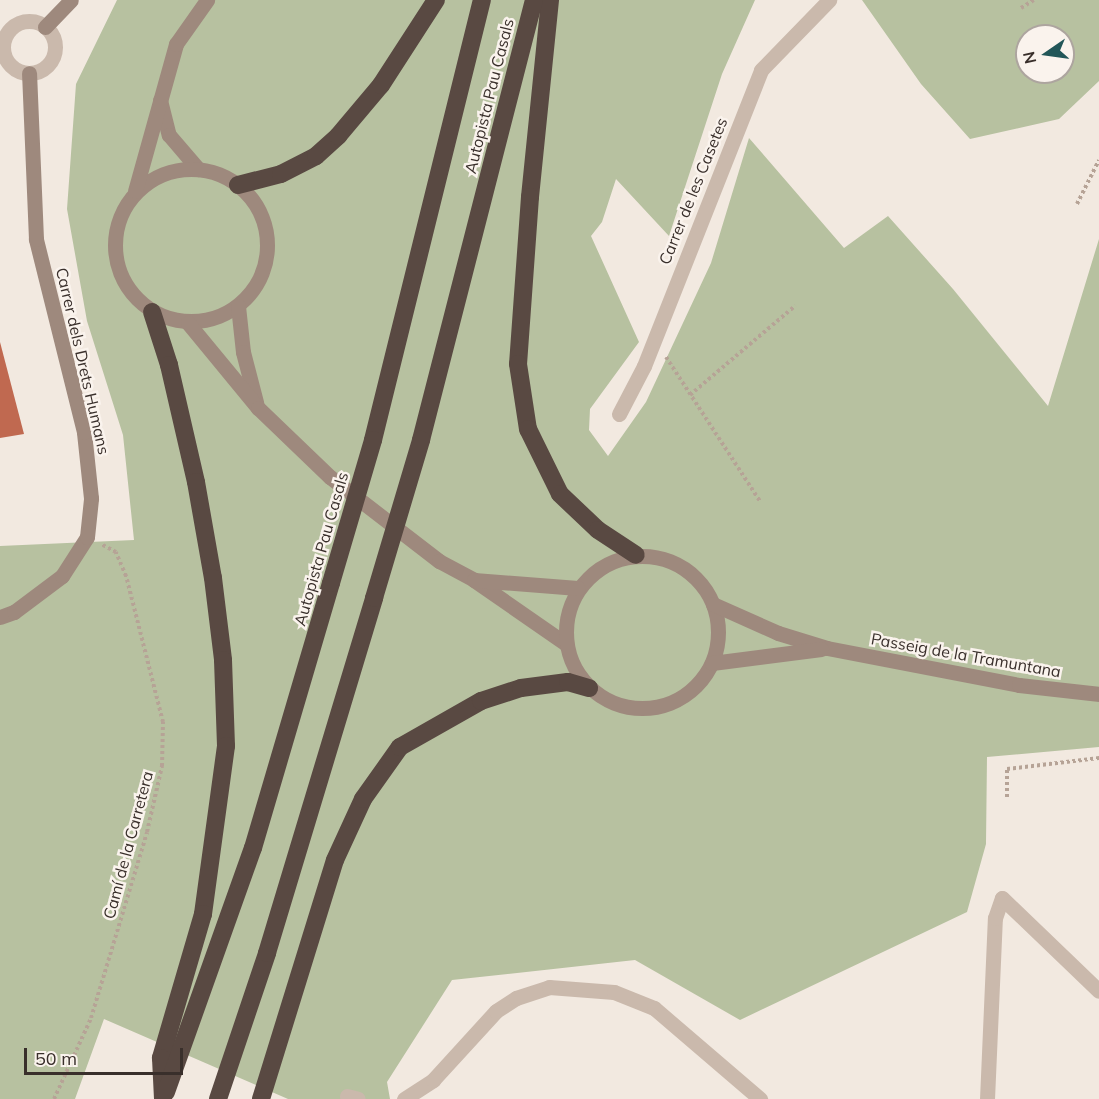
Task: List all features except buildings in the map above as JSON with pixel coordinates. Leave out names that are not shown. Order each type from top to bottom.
[{"type":"highway","points":[[238,185],[281,174],[308,161],[338,136],[381,85],[436,0]]},
{"type":"highway","name":"Autopista Pau Casals","points":[[164,1099],[253,848],[373,440],[482,0]]},
{"type":"highway","name":"Autopista Pau Casals","points":[[218,1099],[267,953],[421,440],[534,0]]},
{"type":"highway","points":[[550,0],[530,197],[518,364],[528,429],[560,494],[598,530],[636,555]]},
{"type":"highway","points":[[152,312],[174,388],[211,567],[223,660],[226,746],[203,914],[161,1058],[164,1099]]},
{"type":"highway","points":[[261,1099],[335,860],[363,799],[400,747],[491,698],[521,688],[568,682],[589,688]]},
{"type":"street","points":[[45,27],[71,0]]},
{"type":"street","points":[[135,191],[159,175],[177,168],[198,169],[238,185],[256,206],[266,241],[266,260],[256,286],[238,306],[214,319],[188,323],[152,312],[126,288],[114,256],[117,221],[135,191],[159,96],[176,44],[207,0]]},
{"type":"street","name":"Carrer de les Casetes","points":[[619,414],[655,339],[761,70],[829,0]]},
{"type":"street","points":[[28,21],[45,27],[53,38],[53,56],[45,67],[29,73],[12,67],[4,56],[4,28],[28,21]]},
{"type":"street","name":"Carrer dels Drets Humans","points":[[29,73],[36,239],[89,465],[87,537]]},
{"type":"street","points":[[159,96],[169,135],[198,169]]},
{"type":"street","points":[[238,306],[243,352],[258,408]]},
{"type":"street","points":[[188,323],[258,408],[330,477],[439,561],[474,580],[566,644]]},
{"type":"street","points":[[0,617],[14,612],[62,576],[87,537]]},
{"type":"street","points":[[636,555],[668,559],[696,577],[714,603],[719,633],[712,663],[696,687],[671,704],[642,709],[614,704],[589,688],[574,667],[566,644],[567,615],[578,588],[604,565],[636,555]]},
{"type":"street","points":[[474,580],[578,588]]},
{"type":"street","name":"Passeig de la Tramuntana","points":[[714,603],[778,633],[827,648],[1019,685],[1099,694]]},
{"type":"street","name":"Passeig de la Tramuntana","points":[[712,663],[827,648]]},
{"type":"street","points":[[987,1099],[995,918],[1002,898],[1099,991]]},
{"type":"street","points":[[404,1099],[434,1080],[496,1011],[516,998],[549,987],[614,993],[654,1008],[760,1099]]},
{"type":"path","points":[[1021,8],[1034,0]]},
{"type":"path","points":[[1077,204],[1099,160]]},
{"type":"path","points":[[690,394],[795,306]]},
{"type":"path","points":[[655,339],[760,501]]},
{"type":"path","name":"Camí de la Carretera","points":[[54,1099],[91,1018],[147,832],[162,766],[163,722],[126,576],[116,552],[87,537]]},
{"type":"path","points":[[1007,797],[1007,769],[1099,758]]},
{"type":"green space","points":[[117,0],[755,0],[722,74],[669,236],[616,179],[602,222],[591,236],[639,342],[590,409],[589,430],[608,456],[646,402],[711,263],[749,138],[844,248],[888,216],[953,289],[1048,406],[1099,239],[1099,747],[987,757],[986,844],[967,912],[740,1020],[635,960],[452,980],[387,1082],[390,1099],[288,1099],[104,1019],[75,1099],[0,1099],[0,546],[134,540],[123,435],[87,321],[67,209],[76,84]]},
{"type":"green space","points":[[862,0],[1099,0],[1099,81],[1059,119],[970,139],[921,84]]}]
